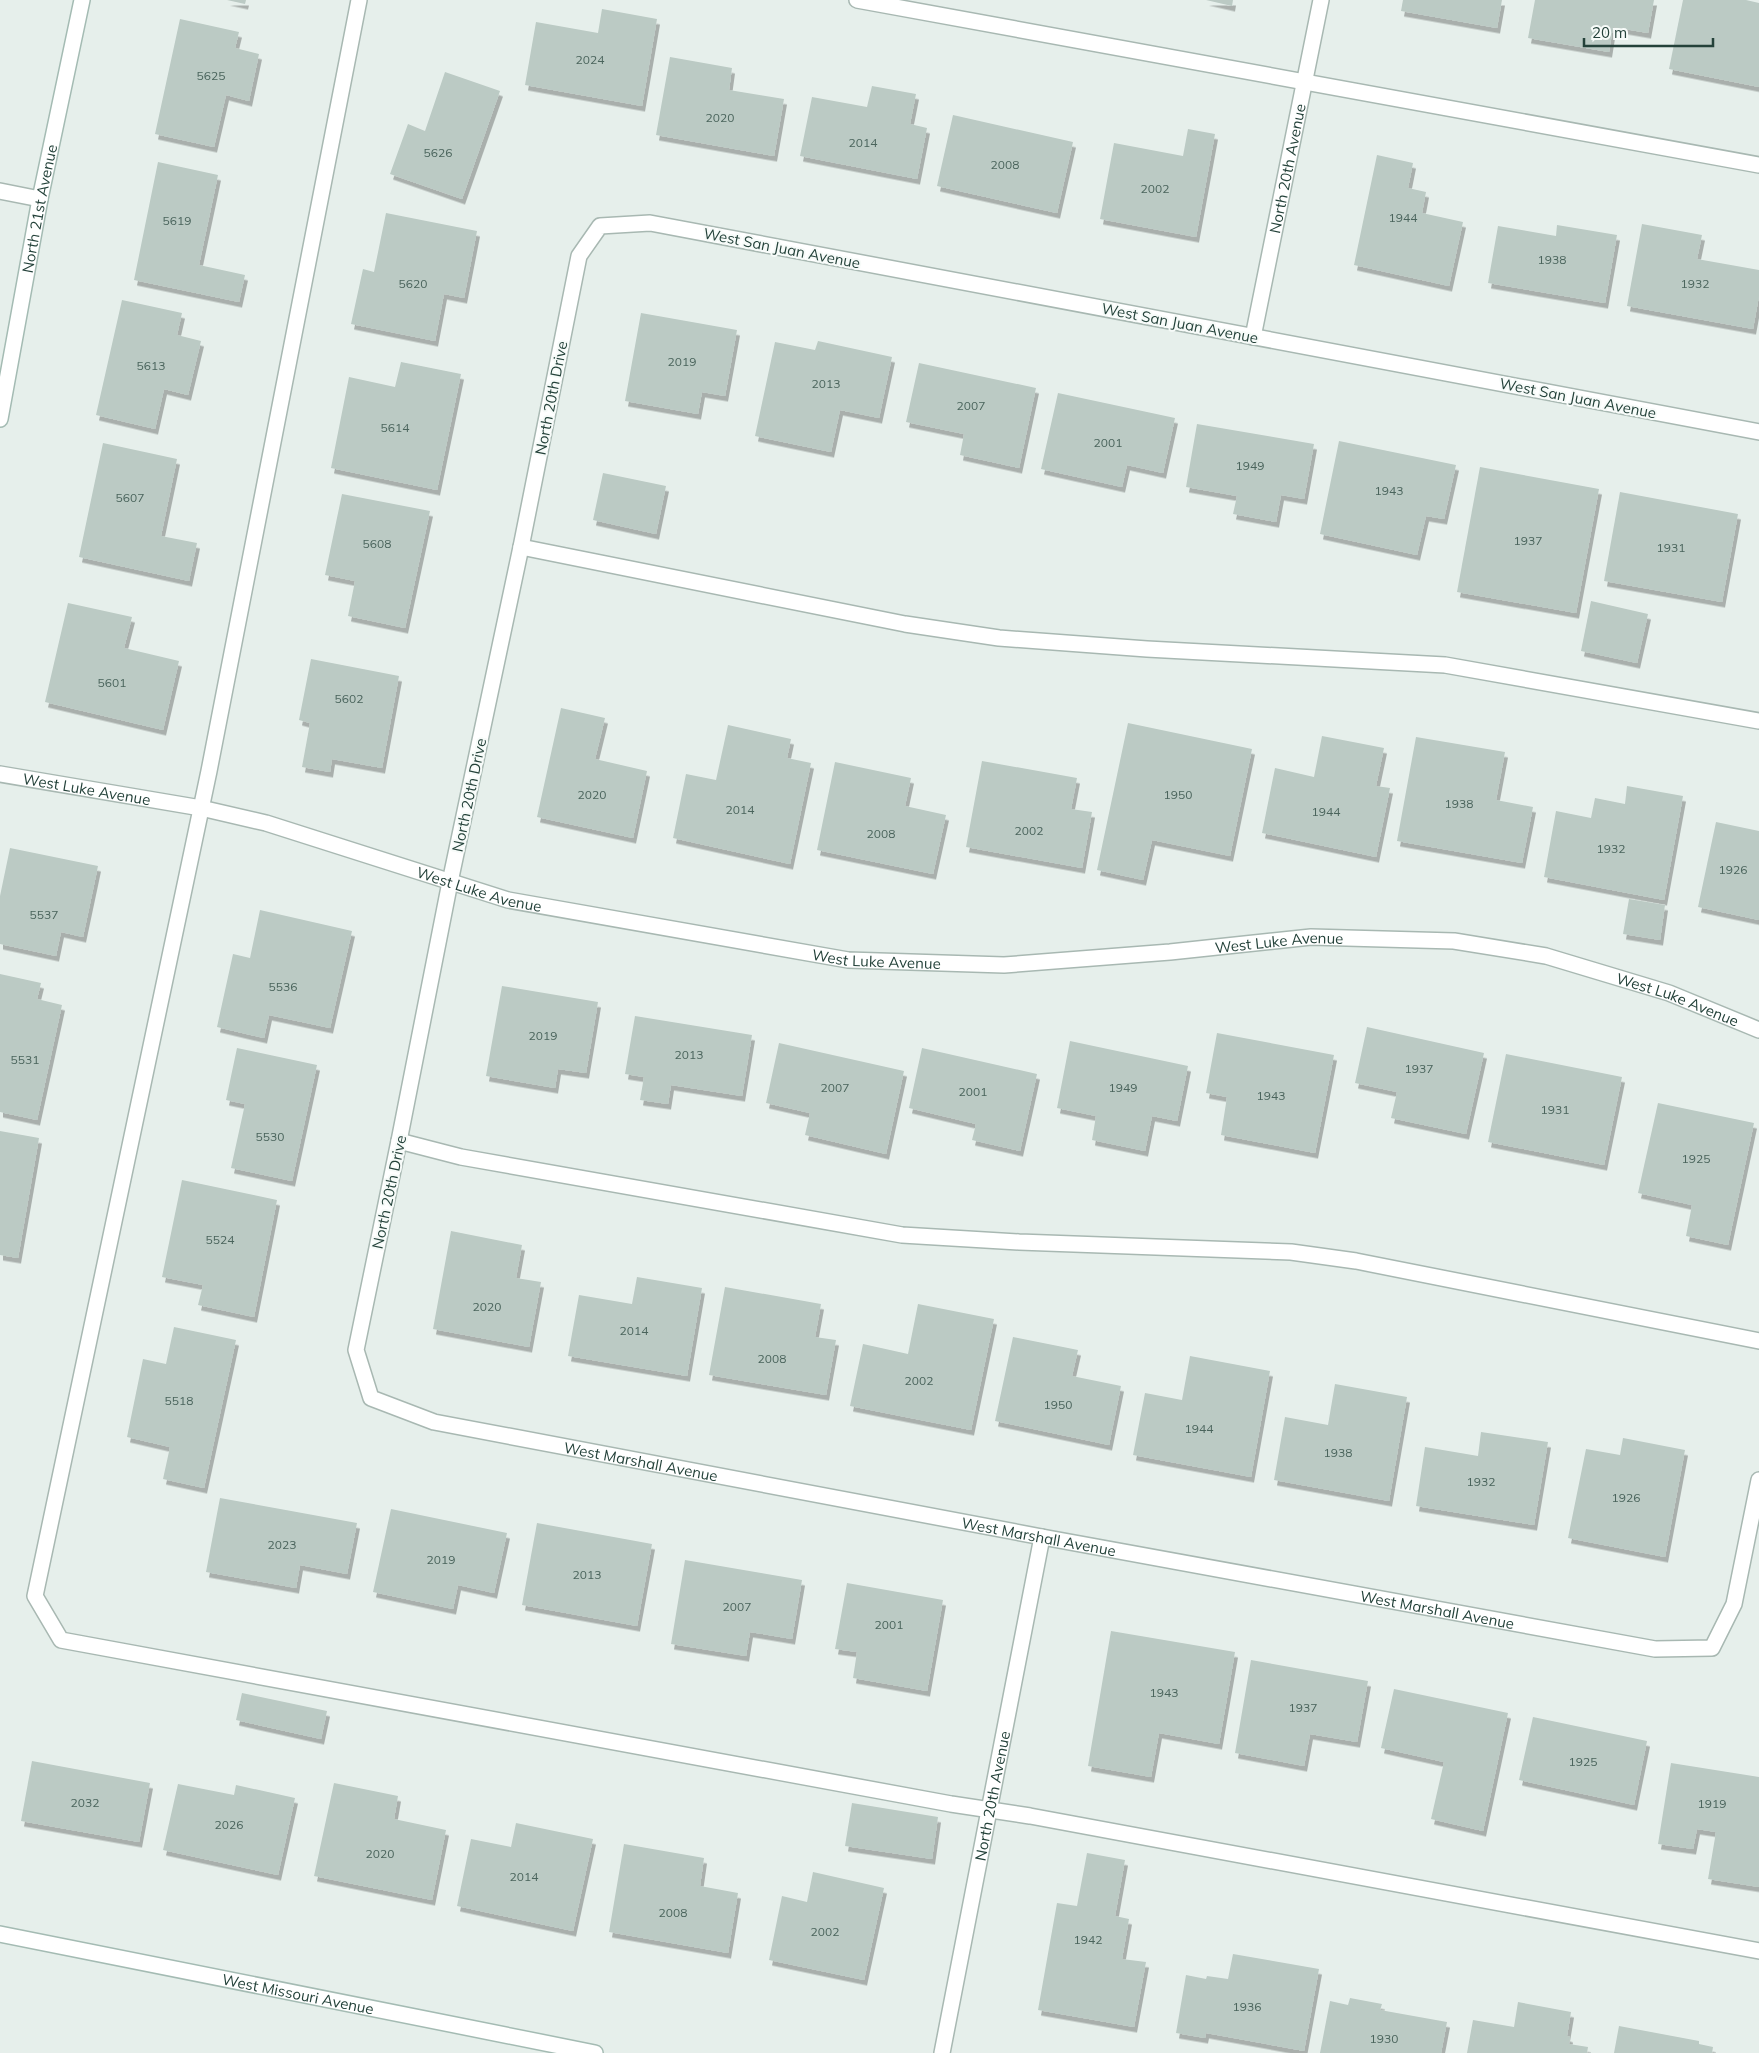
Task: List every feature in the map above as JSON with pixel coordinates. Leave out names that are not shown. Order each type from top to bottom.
[{"type":"street","name":"North 21st Avenue","points":[[0,419],[40,199],[82,0]]},
{"type":"street","points":[[359,0],[200,808],[35,1596],[61,1640],[1759,1951]]},
{"type":"street","points":[[857,0],[1759,165]]},
{"type":"street","name":"North 20th Avenue","points":[[1253,337],[1321,0]]},
{"type":"street","points":[[0,191],[40,199]]},
{"type":"street","name":"West San Juan Avenue","points":[[600,226],[650,223],[1759,432]]},
{"type":"street","name":"North 20th Drive","points":[[371,1398],[356,1350],[450,882],[521,548],[578,256],[600,226]]},
{"type":"street","points":[[521,548],[905,624],[1000,638],[1147,649],[1446,665],[1759,722]]},
{"type":"street","name":"West Luke Avenue","points":[[0,774],[200,808],[266,823],[508,900],[848,960],[1004,964],[1170,952],[1311,937],[1454,941],[1555,959],[1670,993],[1759,1030]]},
{"type":"street","points":[[399,1141],[462,1157],[902,1235],[1019,1242],[1291,1252],[1356,1262],[1759,1341]]},
{"type":"street","name":"West Marshall Avenue","points":[[371,1398],[434,1422],[1655,1650],[1712,1648],[1734,1604],[1759,1480]]},
{"type":"street","name":"North 20th Avenue","points":[[942,2053],[1042,1537]]},
{"type":"street","name":"West Missouri Avenue","points":[[0,1934],[595,2053]]},
{"type":"building","points":[[227,0],[246,0],[245,4]]},
{"type":"building","points":[[1206,0],[1233,0],[1232,6]]},
{"type":"building","points":[[1403,0],[1502,0],[1497,28],[1401,11]]},
{"type":"building","points":[[1535,0],[1654,0],[1648,33],[1613,27],[1609,52],[1528,38]]},
{"type":"building","points":[[1683,0],[1746,0],[1759,3],[1759,87],[1669,69]]},
{"type":"building","points":[[602,9],[657,19],[642,106],[525,85],[536,22],[598,33]]},
{"type":"building","points":[[180,19],[239,32],[235,48],[259,54],[249,101],[226,95],[214,147],[155,134]]},
{"type":"building","points":[[670,57],[732,68],[729,90],[784,99],[774,156],[656,135]]},
{"type":"building","points":[[445,72],[500,91],[462,199],[390,174],[408,124],[425,131]]},
{"type":"building","points":[[872,86],[916,94],[910,124],[927,128],[917,179],[800,156],[812,97],[867,107]]},
{"type":"building","points":[[953,115],[1073,142],[1057,213],[937,186]]},
{"type":"building","points":[[1188,129],[1215,134],[1196,237],[1100,219],[1114,143],[1183,156]]},
{"type":"building","points":[[1377,155],[1413,163],[1408,188],[1426,192],[1422,213],[1463,222],[1449,286],[1354,265]]},
{"type":"building","points":[[158,162],[218,175],[199,265],[245,275],[239,302],[134,280]]},
{"type":"building","points":[[386,213],[477,231],[464,298],[444,294],[435,341],[351,324],[363,269],[374,272]]},
{"type":"building","points":[[1642,224],[1702,235],[1697,259],[1759,270],[1759,296],[1753,329],[1627,306]]},
{"type":"building","points":[[1557,225],[1617,235],[1605,303],[1488,283],[1498,226],[1556,236]]},
{"type":"building","points":[[122,300],[182,313],[177,335],[201,341],[188,395],[164,389],[155,429],[96,415]]},
{"type":"building","points":[[641,313],[737,330],[725,396],[702,392],[698,414],[625,401]]},
{"type":"building","points":[[818,341],[892,357],[879,418],[840,410],[831,452],[755,436],[775,342],[815,350]]},
{"type":"building","points":[[401,362],[461,374],[437,490],[331,468],[349,377],[395,387]]},
{"type":"building","points":[[919,363],[1036,388],[1019,468],[960,455],[964,434],[906,422]]},
{"type":"building","points":[[1058,393],[1175,418],[1163,473],[1127,465],[1122,487],[1041,469]]},
{"type":"building","points":[[1197,424],[1314,444],[1304,499],[1281,495],[1276,522],[1233,514],[1237,496],[1186,487]]},
{"type":"building","points":[[1339,441],[1456,465],[1444,519],[1426,516],[1417,555],[1320,534]]},
{"type":"building","points":[[103,443],[177,459],[161,536],[197,543],[189,581],[79,557]]},
{"type":"building","points":[[1480,467],[1599,489],[1576,613],[1457,592]]},
{"type":"building","points":[[603,473],[666,486],[656,534],[593,520]]},
{"type":"building","points":[[1620,492],[1738,514],[1722,602],[1604,581]]},
{"type":"building","points":[[342,494],[430,511],[405,628],[348,616],[355,581],[325,575]]},
{"type":"building","points":[[1591,601],[1648,614],[1637,663],[1581,651]]},
{"type":"building","points":[[68,603],[132,617],[124,648],[179,661],[163,730],[45,702]]},
{"type":"building","points":[[311,659],[399,676],[382,768],[332,759],[330,772],[302,767],[310,723],[299,720]]},
{"type":"building","points":[[561,708],[605,718],[595,759],[647,771],[633,838],[537,817]]},
{"type":"building","points":[[1128,723],[1252,749],[1230,856],[1152,840],[1143,880],[1097,870]]},
{"type":"building","points":[[728,725],[791,739],[787,758],[811,763],[790,864],[673,838],[686,774],[716,780]]},
{"type":"building","points":[[1322,736],[1384,748],[1376,786],[1390,788],[1376,857],[1262,833],[1275,768],[1314,777]]},
{"type":"building","points":[[1416,737],[1505,752],[1496,800],[1533,807],[1522,863],[1397,841]]},
{"type":"building","points":[[982,761],[1077,778],[1071,809],[1092,812],[1082,868],[966,847]]},
{"type":"building","points":[[835,762],[911,778],[905,806],[946,815],[933,874],[817,850]]},
{"type":"building","points":[[1627,786],[1683,796],[1664,900],[1544,877],[1556,811],[1591,818],[1595,798],[1625,804]]},
{"type":"building","points":[[1716,822],[1759,831],[1759,920],[1698,907]]},
{"type":"building","points":[[10,848],[98,866],[83,937],[61,932],[56,956],[0,944],[0,896]]},
{"type":"building","points":[[1629,899],[1665,905],[1660,940],[1623,934]]},
{"type":"building","points":[[260,910],[352,931],[330,1028],[269,1015],[264,1038],[217,1027],[233,954],[250,958]]},
{"type":"building","points":[[0,974],[41,983],[37,999],[62,1005],[37,1120],[0,1112]]},
{"type":"building","points":[[502,986],[598,1002],[586,1073],[558,1069],[555,1088],[486,1076]]},
{"type":"building","points":[[635,1016],[752,1035],[742,1096],[671,1085],[668,1104],[640,1100],[644,1077],[625,1074]]},
{"type":"building","points":[[1367,1027],[1484,1053],[1466,1134],[1391,1118],[1397,1092],[1355,1083]]},
{"type":"building","points":[[1217,1033],[1334,1055],[1315,1153],[1221,1135],[1227,1097],[1206,1093]]},
{"type":"building","points":[[1070,1041],[1188,1066],[1177,1121],[1152,1116],[1145,1151],[1092,1140],[1096,1116],[1057,1108]]},
{"type":"building","points":[[779,1043],[904,1071],[886,1154],[805,1135],[810,1113],[766,1103]]},
{"type":"building","points":[[237,1048],[317,1065],[292,1181],[231,1168],[245,1104],[226,1100]]},
{"type":"building","points":[[922,1048],[1037,1074],[1020,1151],[972,1140],[976,1124],[909,1108]]},
{"type":"building","points":[[1506,1054],[1622,1077],[1604,1165],[1488,1142]]},
{"type":"building","points":[[1658,1103],[1754,1123],[1728,1245],[1686,1236],[1692,1205],[1638,1193]]},
{"type":"building","points":[[0,1131],[39,1138],[18,1258],[0,1255]]},
{"type":"building","points":[[182,1180],[277,1200],[254,1317],[198,1305],[203,1285],[162,1277]]},
{"type":"building","points":[[451,1231],[522,1245],[516,1278],[541,1282],[529,1347],[433,1329]]},
{"type":"building","points":[[637,1277],[702,1288],[687,1376],[568,1356],[579,1295],[632,1304]]},
{"type":"building","points":[[725,1287],[821,1304],[815,1337],[836,1340],[826,1395],[709,1375]]},
{"type":"building","points":[[918,1304],[994,1319],[971,1430],[850,1406],[863,1344],[908,1354]]},
{"type":"building","points":[[174,1327],[236,1340],[204,1488],[163,1479],[170,1447],[127,1437],[143,1359],[166,1364]]},
{"type":"building","points":[[1013,1337],[1078,1350],[1072,1376],[1121,1386],[1109,1445],[995,1421]]},
{"type":"building","points":[[1190,1356],[1270,1371],[1251,1477],[1133,1455],[1145,1393],[1182,1400]]},
{"type":"building","points":[[1335,1384],[1407,1397],[1389,1501],[1274,1480],[1285,1417],[1328,1425]]},
{"type":"building","points":[[1481,1432],[1548,1442],[1534,1525],[1416,1506],[1425,1447],[1478,1456]]},
{"type":"building","points":[[1623,1438],[1685,1450],[1665,1557],[1568,1538],[1586,1449],[1620,1455]]},
{"type":"building","points":[[220,1498],[357,1523],[347,1574],[300,1565],[296,1588],[206,1572]]},
{"type":"building","points":[[391,1509],[507,1533],[494,1593],[458,1585],[453,1609],[373,1592]]},
{"type":"building","points":[[537,1523],[652,1544],[637,1626],[522,1605]]},
{"type":"building","points":[[685,1560],[802,1580],[792,1639],[750,1632],[746,1656],[671,1644]]},
{"type":"building","points":[[847,1583],[943,1600],[927,1691],[853,1678],[857,1652],[835,1649]]},
{"type":"building","points":[[1111,1631],[1235,1652],[1219,1744],[1159,1733],[1151,1777],[1088,1766]]},
{"type":"building","points":[[1251,1660],[1368,1681],[1357,1742],[1310,1734],[1304,1766],[1235,1753]]},
{"type":"building","points":[[1394,1689],[1508,1713],[1483,1831],[1431,1819],[1444,1762],[1381,1748]]},
{"type":"building","points":[[242,1693],[327,1711],[321,1739],[236,1720]]},
{"type":"building","points":[[1533,1717],[1647,1741],[1634,1805],[1519,1780]]},
{"type":"building","points":[[32,1761],[150,1783],[139,1842],[21,1821]]},
{"type":"building","points":[[1671,1763],[1759,1777],[1759,1887],[1708,1879],[1716,1832],[1697,1829],[1693,1849],[1658,1844]]},
{"type":"building","points":[[334,1783],[398,1796],[394,1819],[446,1830],[432,1900],[314,1876]]},
{"type":"building","points":[[178,1784],[234,1795],[236,1785],[295,1798],[278,1875],[163,1850]]},
{"type":"building","points":[[852,1803],[938,1817],[932,1859],[845,1846]]},
{"type":"building","points":[[516,1823],[593,1839],[573,1931],[457,1906],[471,1839],[511,1847]]},
{"type":"building","points":[[624,1844],[704,1858],[700,1886],[738,1893],[728,1953],[609,1932]]},
{"type":"building","points":[[1087,1853],[1125,1860],[1115,1916],[1129,1919],[1122,1959],[1146,1962],[1134,2027],[1038,2010],[1057,1903],[1077,1906]]},
{"type":"building","points":[[813,1872],[884,1888],[864,1980],[769,1960],[782,1896],[807,1902]]},
{"type":"building","points":[[1233,1954],[1319,1969],[1304,2051],[1206,2033],[1205,2038],[1176,2033],[1186,1975],[1206,1979],[1207,1976],[1228,1979]]},
{"type":"building","points":[[1350,1998],[1382,2004],[1380,2010],[1447,2022],[1441,2053],[1320,2053],[1330,2001],[1348,2005]]},
{"type":"building","points":[[1518,2002],[1571,2012],[1567,2036],[1570,2037],[1569,2044],[1588,2047],[1587,2053],[1467,2053],[1473,2020],[1514,2027]]},
{"type":"building","points":[[1619,2026],[1699,2041],[1699,2044],[1713,2047],[1712,2053],[1614,2053]]}]
